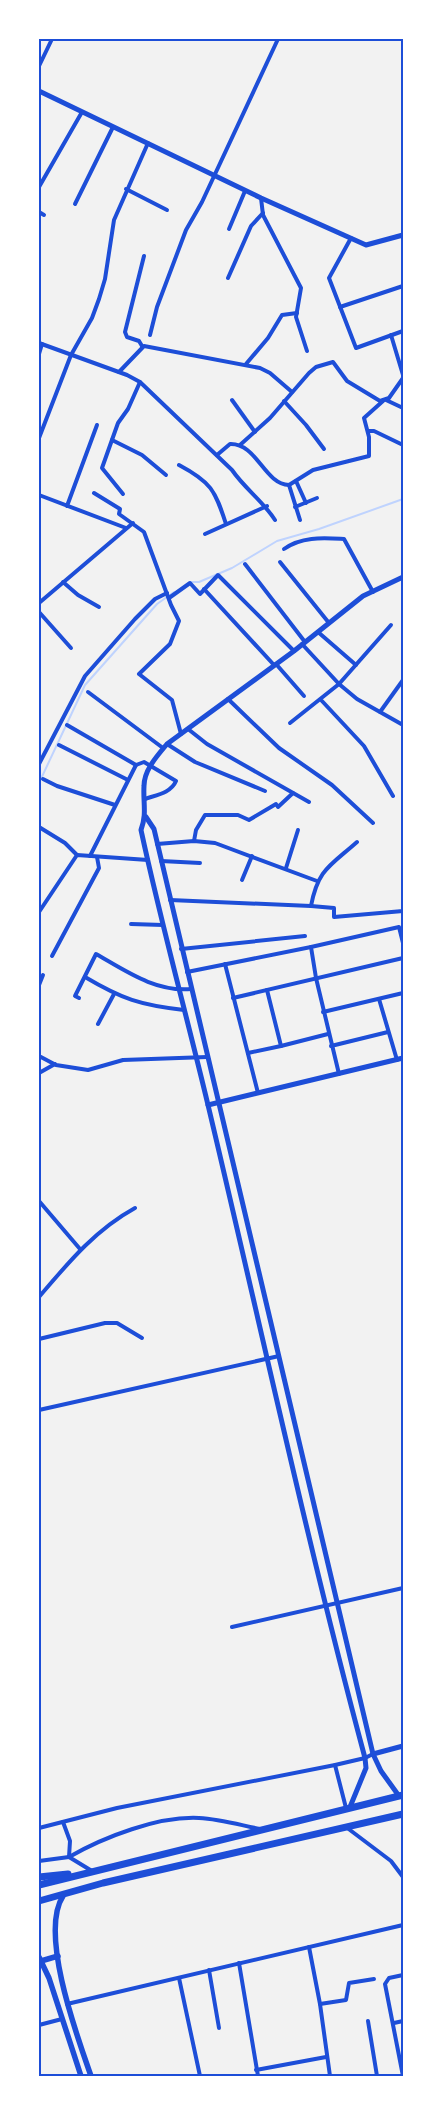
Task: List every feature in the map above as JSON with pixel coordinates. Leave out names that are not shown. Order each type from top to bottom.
[{"type":"highway","points":[[39,1885],[401,1795]]},
{"type":"highway","points":[[39,1901],[113,1881],[403,1814]]},
{"type":"highway","points":[[39,1877],[92,1871]]},
{"type":"main road","points":[[63,1896],[56,1911],[58,1956],[67,2004],[91,2076]]},
{"type":"main road","points":[[58,1956],[40,1959],[81,2076]]},
{"type":"street","points":[[39,66],[52,39]]},
{"type":"street","points":[[150,336],[157,306],[186,230],[278,39]]},
{"type":"street","points":[[39,91],[245,191],[366,245],[403,235]]},
{"type":"street","points":[[39,187],[82,112]]},
{"type":"street","points":[[75,204],[113,127]]},
{"type":"street","points":[[39,438],[71,355],[92,318],[105,279],[114,220],[126,189],[148,143]]},
{"type":"street","points":[[126,189],[168,210]]},
{"type":"street","points":[[229,228],[245,191]]},
{"type":"street","points":[[261,198],[263,213],[301,288],[297,313],[307,351]]},
{"type":"street","points":[[39,212],[44,215]]},
{"type":"street","points":[[228,278],[251,226],[263,213]]},
{"type":"street","points":[[351,238],[329,278],[356,348],[403,331]]},
{"type":"street","points":[[144,256],[124,332],[127,337],[139,341],[142,346],[224,363],[246,364],[270,373],[292,392]]},
{"type":"street","points":[[340,307],[403,286]]},
{"type":"street","points":[[246,364],[268,338],[282,316],[297,313]]},
{"type":"street","points":[[289,485],[313,470],[368,457],[370,454],[368,431],[364,418],[384,400],[403,376],[392,335]]},
{"type":"street","points":[[39,354],[41,343],[119,372],[140,382],[232,470],[242,485],[267,506],[275,520]]},
{"type":"street","points":[[119,372],[128,361],[134,358],[142,346]]},
{"type":"street","points":[[240,445],[255,432],[313,369],[333,362],[347,381],[403,408]]},
{"type":"street","points":[[123,494],[102,468],[118,423],[128,409],[140,382]]},
{"type":"street","points":[[232,400],[255,432]]},
{"type":"street","points":[[284,401],[306,425],[324,449]]},
{"type":"street","points":[[67,506],[98,425]]},
{"type":"street","points":[[368,431],[374,431],[403,445]]},
{"type":"street","points":[[112,440],[142,455],[166,475]]},
{"type":"street","points":[[217,455],[230,444],[240,445],[251,453],[277,479],[289,485],[300,520]]},
{"type":"street","points":[[179,465],[207,482],[218,502],[226,524]]},
{"type":"street","points":[[296,481],[306,502]]},
{"type":"street","points":[[94,493],[120,509],[119,514],[144,532],[171,605],[179,621],[170,644],[139,674],[172,700],[181,734]]},
{"type":"street","points":[[39,495],[126,528]]},
{"type":"street","points":[[296,507],[317,498]]},
{"type":"street","points":[[204,534],[267,506]]},
{"type":"street","points":[[39,603],[133,523]]},
{"type":"street","points":[[284,549],[293,542],[319,538],[344,539],[373,592]]},
{"type":"street","points":[[280,562],[329,623]]},
{"type":"street","points":[[245,564],[304,643],[339,684],[357,699],[403,725]]},
{"type":"street","points":[[39,764],[85,676],[155,599],[168,595],[190,583],[200,594],[218,575],[294,651]]},
{"type":"street","points":[[348,1807],[366,1768],[365,1758],[324,1605],[208,1105],[178,990],[141,830],[146,817],[145,778],[151,765],[165,746],[294,651],[363,596],[403,577]]},
{"type":"street","points":[[63,582],[78,596],[99,607]]},
{"type":"street","points":[[204,589],[304,696]]},
{"type":"street","points":[[39,612],[71,648]]},
{"type":"street","points":[[290,723],[322,701],[391,625]]},
{"type":"street","points":[[318,632],[356,665]]},
{"type":"street","points":[[380,712],[403,680]]},
{"type":"street","points":[[88,692],[165,746],[195,762],[265,791]]},
{"type":"street","points":[[228,699],[279,748],[332,785],[374,823]]},
{"type":"street","points":[[322,701],[364,746],[393,796]]},
{"type":"street","points":[[67,725],[136,765]]},
{"type":"street","points":[[188,728],[207,744],[309,802]]},
{"type":"street","points":[[59,745],[128,780]]},
{"type":"street","points":[[90,856],[136,765],[144,762],[176,781],[172,787],[164,792],[145,799]]},
{"type":"street","points":[[43,779],[56,786],[115,805]]},
{"type":"street","points":[[194,841],[196,830],[205,815],[238,815],[248,820],[276,804],[278,807],[293,793]]},
{"type":"street","points":[[146,817],[154,829],[373,1754],[385,1777],[401,1795]]},
{"type":"street","points":[[39,827],[65,843],[77,855],[148,860]]},
{"type":"street","points":[[286,868],[298,830]]},
{"type":"street","points":[[157,844],[194,841],[215,843],[317,881]]},
{"type":"street","points":[[311,906],[317,881],[321,874],[357,842]]},
{"type":"street","points":[[39,912],[77,855]]},
{"type":"street","points":[[242,880],[252,856]]},
{"type":"street","points":[[52,956],[98,868],[97,857]]},
{"type":"street","points":[[161,861],[200,863]]},
{"type":"street","points":[[170,900],[334,908],[334,917],[403,911],[403,875]]},
{"type":"street","points":[[131,924],[163,925]]},
{"type":"street","points":[[187,972],[399,927],[403,944]]},
{"type":"street","points":[[181,949],[305,936]]},
{"type":"street","points":[[310,947],[328,1034],[339,1074]]},
{"type":"street","points":[[79,998],[75,996],[96,954],[146,982],[178,990],[191,988]]},
{"type":"street","points":[[233,998],[403,958]]},
{"type":"street","points":[[225,964],[258,1093]]},
{"type":"street","points":[[39,985],[43,976]]},
{"type":"street","points":[[85,977],[114,994],[148,1006],[184,1010]]},
{"type":"street","points":[[267,990],[281,1046]]},
{"type":"street","points":[[323,1012],[403,993]]},
{"type":"street","points":[[98,1024],[114,994]]},
{"type":"street","points":[[379,999],[397,1060]]},
{"type":"street","points":[[332,1046],[388,1032]]},
{"type":"street","points":[[248,1053],[328,1034]]},
{"type":"street","points":[[39,1056],[55,1064],[88,1070],[123,1060],[207,1057]]},
{"type":"street","points":[[208,1105],[403,1058]]},
{"type":"street","points":[[39,1073],[55,1064]]},
{"type":"street","points":[[39,1201],[80,1249]]},
{"type":"street","points":[[39,1297],[80,1249],[114,1219],[135,1208]]},
{"type":"street","points":[[39,1339],[104,1323],[117,1323],[142,1338]]},
{"type":"street","points":[[39,1410],[265,1357],[279,1356]]},
{"type":"street","points":[[232,1627],[403,1588]]},
{"type":"street","points":[[39,1828],[117,1808],[335,1765],[403,1746]]},
{"type":"street","points":[[335,1765],[348,1807]]},
{"type":"street","points":[[39,1861],[69,1857],[116,1834],[139,1827],[187,1818],[224,1821],[264,1830]]},
{"type":"street","points":[[63,1822],[70,1841],[69,1857]]},
{"type":"street","points":[[346,1827],[391,1861],[403,1877]]},
{"type":"street","points":[[69,1857],[92,1871]]},
{"type":"street","points":[[67,2004],[403,1924]]},
{"type":"street","points":[[308,1947],[320,2004],[330,2076]]},
{"type":"street","points":[[239,1963],[258,2076]]},
{"type":"street","points":[[209,1970],[219,2028]]},
{"type":"street","points":[[403,1975],[389,1978],[385,1984],[403,2076]]},
{"type":"street","points":[[179,1978],[200,2076]]},
{"type":"street","points":[[320,2004],[346,2000],[348,1983],[374,1979]]},
{"type":"street","points":[[39,2025],[62,2019]]},
{"type":"street","points":[[368,2021],[377,2076]]},
{"type":"street","points":[[394,2023],[403,2021]]},
{"type":"street","points":[[256,2070],[326,2057]]},
{"type":"waterway","points":[[191,582],[199,582],[232,568],[277,541],[319,529],[403,499]]},
{"type":"waterway","points":[[39,783],[85,685],[157,604],[174,592]]}]
